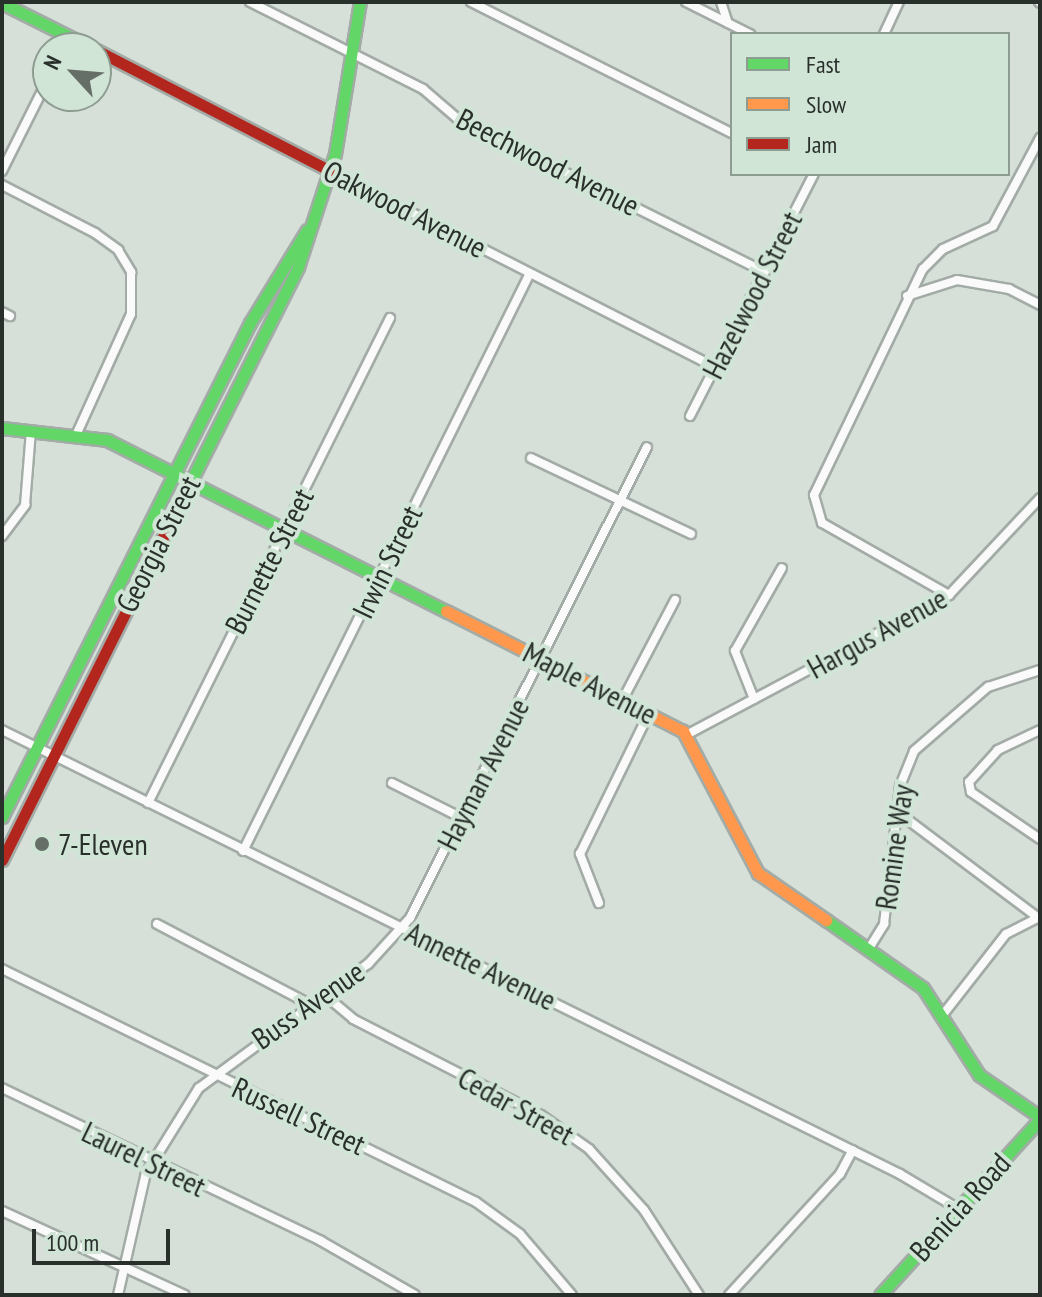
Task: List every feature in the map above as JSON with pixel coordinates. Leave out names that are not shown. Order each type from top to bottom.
[{"type":"main road","name":"Georgia Street","points":[[2,859],[298,267],[330,171],[360,2]]},
{"type":"main road","name":"Oakwood Avenue","points":[[2,3],[61,32]]},
{"type":"main road","name":"Oakwood Avenue","points":[[112,58],[330,171]]},
{"type":"main road","name":"Georgia Street","points":[[2,817],[173,474],[291,249],[310,226]]},
{"type":"main road","name":"Maple Avenue","points":[[2,428],[77,433],[189,481],[688,734],[758,873],[868,950],[945,1012],[979,1075],[1040,1118]]},
{"type":"main road","name":"Benicia Road","points":[[880,1295],[1040,1118]]},
{"type":"street","name":"Beechwood Avenue","points":[[250,2],[423,89],[458,119],[765,272]]},
{"type":"street","points":[[471,2],[730,132]]},
{"type":"street","points":[[686,2],[746,32]]},
{"type":"street","points":[[721,2],[728,23]]},
{"type":"street","points":[[885,32],[899,2]]},
{"type":"street","points":[[2,171],[32,111]]},
{"type":"street","points":[[949,595],[814,514],[816,486],[907,296],[943,249],[993,226],[1040,138]]},
{"type":"street","name":"Oakwood Avenue","points":[[330,171],[715,367]]},
{"type":"street","name":"Hazelwood Street","points":[[690,416],[813,176]]},
{"type":"street","points":[[2,185],[95,233],[118,250],[131,272],[131,314],[77,433]]},
{"type":"street","name":"Irwin Street","points":[[243,851],[530,273]]},
{"type":"street","points":[[907,296],[957,280],[1009,289],[1040,305]]},
{"type":"street","name":"Burnette Street","points":[[148,803],[390,318]]},
{"type":"street","points":[[2,536],[25,505],[31,431]]},
{"type":"street","name":"Hayman Avenue","points":[[403,928],[462,818],[647,447]]},
{"type":"street","points":[[531,458],[691,534]]},
{"type":"street","name":"Hargus Avenue","points":[[688,734],[949,595],[1040,498]]},
{"type":"street","points":[[754,699],[735,651],[782,568]]},
{"type":"street","points":[[623,699],[675,600]]},
{"type":"street","name":"Romine Way","points":[[868,950],[884,924],[902,777],[923,740],[988,687],[1040,670]]},
{"type":"street","points":[[599,903],[580,854],[649,713]]},
{"type":"street","name":"Annette Avenue","points":[[2,730],[853,1150],[957,1208]]},
{"type":"street","points":[[1040,730],[998,750],[969,782],[971,792],[1040,839]]},
{"type":"street","points":[[392,783],[462,818]]},
{"type":"street","points":[[896,811],[1040,917],[1006,934],[945,1012]]},
{"type":"street","points":[[157,924],[311,1005]]},
{"type":"street","name":"Buss Avenue","points":[[118,1295],[122,1267],[150,1164],[176,1118],[212,1076],[326,996],[403,928]]},
{"type":"street","name":"Russell Street","points":[[2,969],[212,1076],[476,1202],[520,1234],[572,1295]]},
{"type":"street","name":"Cedar Street","points":[[326,996],[353,1019],[541,1115],[589,1149],[644,1210],[699,1295]]},
{"type":"street","name":"Laurel Street","points":[[2,1088],[150,1164],[321,1241],[415,1295]]},
{"type":"street","points":[[729,1295],[840,1174],[853,1150]]},
{"type":"street","points":[[2,1211],[185,1295]]},
{"type":"traffic: fast","points":[[186,491],[298,267],[335,154],[360,2]]},
{"type":"traffic: fast","points":[[2,3],[60,32]]},
{"type":"traffic: fast","points":[[2,817],[250,323],[307,230]]},
{"type":"traffic: fast","points":[[2,428],[107,440],[446,611]]},
{"type":"traffic: fast","points":[[826,920],[923,988],[979,1075],[1040,1117]]},
{"type":"traffic: fast","points":[[880,1295],[1040,1119]]},
{"type":"traffic: slow","points":[[446,611],[683,731],[758,873],[826,920]]},
{"type":"traffic: jam","points":[[112,58],[330,171]]},
{"type":"traffic: jam","points":[[2,860],[186,491]]},
{"type":"place","name":"7-Eleven","points":[[42,844]]}]
